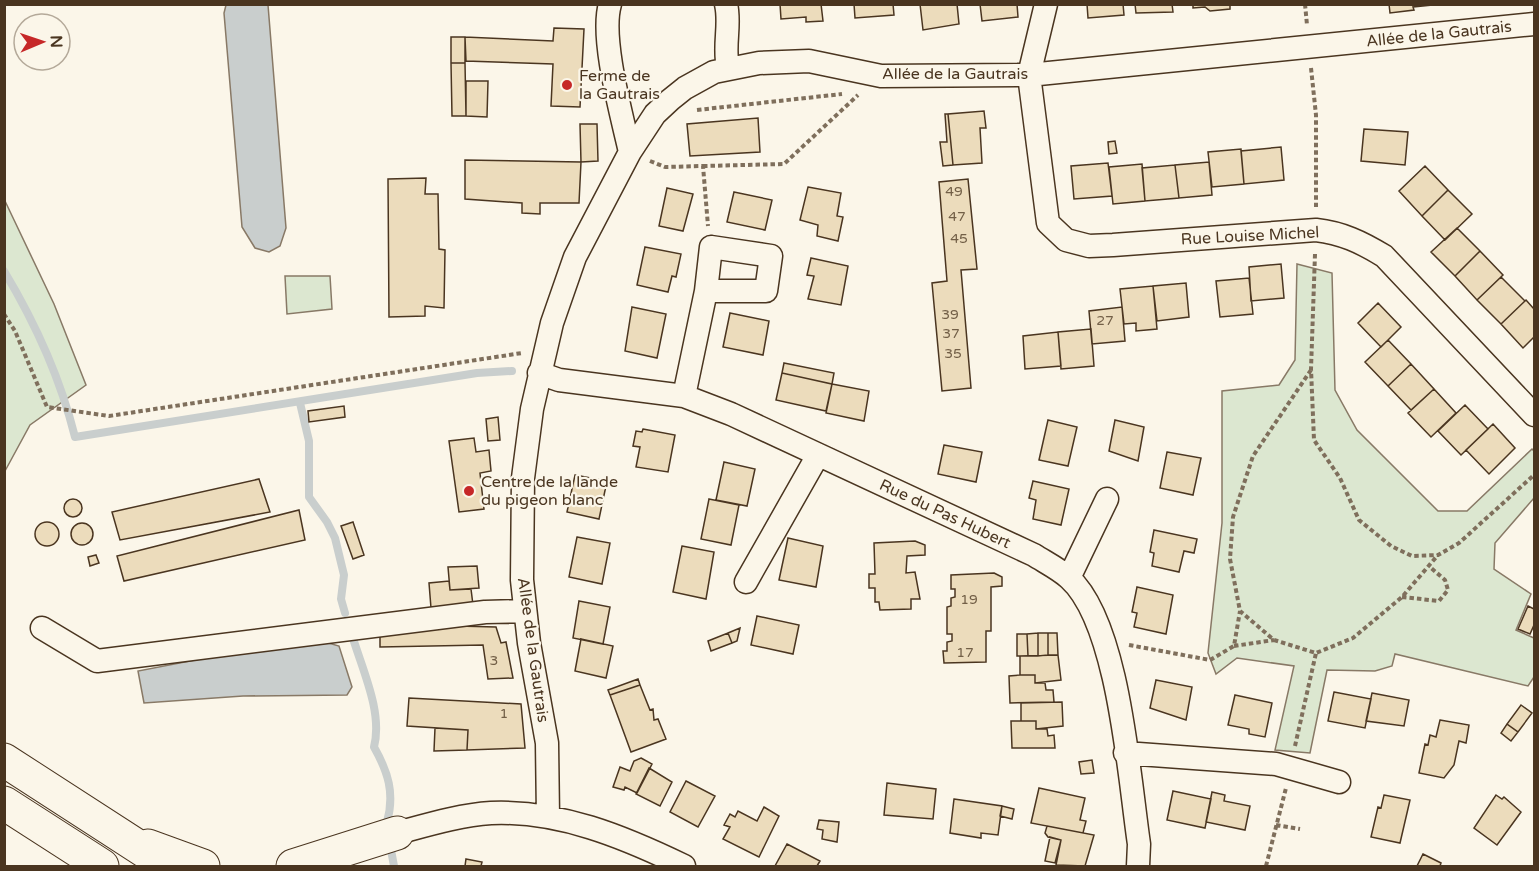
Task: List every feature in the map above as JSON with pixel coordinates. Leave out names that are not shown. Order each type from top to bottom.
[{"type":"highway","points":[[4,760],[168,867]]},
{"type":"highway","points":[[4,803],[102,867]]},
{"type":"highway","points":[[113,831],[203,867]]},
{"type":"highway","points":[[293,867],[397,833]]},
{"type":"street","points":[[610,4],[607,15],[609,48],[630,152]]},
{"type":"street","points":[[726,4],[728,26],[725,55],[728,67]]},
{"type":"street","points":[[1029,75],[1046,4]]},
{"type":"street","name":"Allée de la Gautrais","points":[[548,817],[547,743],[525,610],[521,549],[523,478],[532,409],[552,323],[575,257],[630,152],[649,123],[670,100],[699,79],[728,67],[789,60],[809,61],[881,76],[1029,75],[1534,24]]},
{"type":"street","name":"Rue Louise Michel","points":[[1029,75],[1047,223],[1066,240],[1089,246],[1316,230],[1338,233],[1360,241],[1384,256],[1534,415]]},
{"type":"street","points":[[684,396],[706,291],[711,247],[771,256],[766,291],[706,291]]},
{"type":"street","name":"Rue du Pas Hubert","points":[[539,373],[559,380],[684,396],[731,414],[1034,555],[1069,578],[1092,609],[1105,642],[1139,844],[1138,867]]},
{"type":"street","points":[[746,582],[818,455]]},
{"type":"street","points":[[1069,578],[1107,499]]},
{"type":"street","points":[[42,628],[97,661],[485,612],[525,610]]},
{"type":"street","points":[[1125,753],[1276,764],[1339,782]]},
{"type":"street","points":[[397,833],[491,813],[548,817],[578,822],[671,864]]},
{"type":"path","points":[[1308,46],[1316,115],[1316,230],[1311,369],[1314,440],[1340,478],[1359,520],[1391,546],[1412,556],[1438,555]]},
{"type":"path","points":[[630,152],[665,167],[784,164],[862,92],[688,111],[670,100]]},
{"type":"path","points":[[703,166],[711,247]]},
{"type":"path","points":[[4,314],[47,407],[110,416],[521,354],[552,323]]},
{"type":"path","points":[[1234,646],[1240,611],[1230,559],[1233,517],[1253,456],[1311,369]]},
{"type":"path","points":[[1240,611],[1274,640],[1316,653],[1353,638],[1402,597],[1438,555],[1458,543],[1534,475]]},
{"type":"path","points":[[1402,597],[1439,601],[1448,590],[1445,580],[1430,567]]},
{"type":"path","points":[[1105,642],[1210,660],[1234,646],[1274,640]]},
{"type":"path","points":[[1276,825],[1300,830]]},
{"type":"green space","points":[[5,201],[54,304],[86,385],[30,425],[5,471]]},
{"type":"green space","points":[[1297,264],[1332,273],[1335,390],[1357,430],[1438,511],[1467,511],[1532,449],[1534,451],[1534,498],[1495,543],[1494,569],[1531,594],[1516,630],[1534,638],[1534,677],[1528,686],[1395,654],[1392,666],[1375,671],[1327,670],[1310,753],[1275,750],[1294,666],[1237,658],[1216,674],[1208,653],[1222,523],[1222,391],[1279,385],[1295,360]]},
{"type":"green space","points":[[285,276],[330,276],[332,309],[287,314]]},
{"type":"shaded area","points":[[226,5],[268,5],[286,228],[280,246],[269,252],[255,248],[242,227],[224,13]]},
{"type":"shaded area","points":[[325,642],[339,646],[352,687],[347,695],[243,696],[144,703],[138,671],[262,647]]},
{"type":"building","points":[[780,4],[821,4],[823,21],[806,22],[806,17],[781,19]]},
{"type":"building","points":[[854,4],[893,4],[894,15],[855,18]]},
{"type":"building","points":[[920,4],[957,4],[959,24],[923,30]]},
{"type":"building","points":[[980,4],[1017,4],[1018,17],[982,21]]},
{"type":"building","points":[[1087,4],[1123,4],[1124,15],[1088,18]]},
{"type":"building","points":[[1135,4],[1172,4],[1173,12],[1136,13]]},
{"type":"building","points":[[1193,4],[1230,4],[1230,9],[1210,11],[1205,7],[1193,8]]},
{"type":"building","points":[[1389,4],[1432,4],[1432,5],[1390,13]]},
{"type":"building","name":"Ferme de la Gautrais","points":[[554,28],[584,29],[580,107],[551,106],[553,64],[466,61],[465,37],[553,41]]},
{"type":"building","points":[[451,37],[465,37],[465,63],[451,63]]},
{"type":"building","points":[[451,63],[465,63],[466,116],[452,116]]},
{"type":"building","points":[[466,81],[488,81],[487,117],[466,116]]},
{"type":"building","points":[[984,111],[986,128],[980,128],[982,163],[953,165],[948,114]]},
{"type":"building","points":[[945,114],[948,114],[953,165],[943,166],[940,142],[947,142]]},
{"type":"building","points":[[758,118],[760,152],[690,156],[687,124]]},
{"type":"building","points":[[580,124],[597,124],[598,161],[581,162]]},
{"type":"building","points":[[1364,129],[1408,132],[1405,165],[1361,161]]},
{"type":"building","points":[[1115,141],[1117,153],[1109,154],[1108,142]]},
{"type":"building","points":[[1281,147],[1284,180],[1244,184],[1241,151]]},
{"type":"building","points":[[1241,149],[1244,184],[1212,187],[1208,152]]},
{"type":"building","points":[[465,160],[581,162],[579,203],[540,203],[540,214],[522,213],[522,203],[465,199]]},
{"type":"building","points":[[1209,162],[1212,195],[1179,198],[1175,165]]},
{"type":"building","points":[[1108,163],[1112,196],[1074,199],[1071,166]]},
{"type":"building","points":[[1142,164],[1145,201],[1113,204],[1109,167]]},
{"type":"building","points":[[1175,165],[1179,198],[1145,201],[1142,168]]},
{"type":"building","points":[[1425,166],[1448,190],[1422,216],[1399,191]]},
{"type":"building","points":[[426,178],[425,194],[438,194],[439,249],[445,250],[444,308],[425,306],[425,316],[389,317],[388,179]]},
{"type":"building","points":[[968,179],[977,269],[961,270],[971,388],[942,391],[932,283],[947,281],[939,182]]},
{"type":"building","points":[[808,187],[841,193],[837,216],[843,217],[838,241],[817,236],[818,225],[800,220]]},
{"type":"building","points":[[667,188],[693,194],[683,231],[659,226]]},
{"type":"building","points":[[1448,190],[1472,214],[1445,240],[1422,216]]},
{"type":"building","points":[[734,192],[772,200],[765,230],[727,222]]},
{"type":"building","points":[[1457,228],[1480,251],[1455,276],[1431,252]]},
{"type":"building","points":[[645,247],[681,254],[676,277],[672,276],[668,292],[637,285]]},
{"type":"building","points":[[1480,251],[1503,275],[1477,300],[1455,276]]},
{"type":"building","points":[[811,258],[848,266],[841,305],[808,299],[814,276],[807,275]]},
{"type":"building","points":[[1281,264],[1284,298],[1251,301],[1249,267]]},
{"type":"building","points":[[1501,277],[1525,301],[1501,324],[1477,300]]},
{"type":"building","points":[[1249,278],[1253,314],[1220,317],[1216,281]]},
{"type":"building","points":[[1186,283],[1189,317],[1157,321],[1153,286]]},
{"type":"building","points":[[1153,286],[1157,329],[1136,331],[1136,323],[1124,324],[1120,289]]},
{"type":"building","points":[[1526,300],[1534,309],[1534,337],[1523,348],[1501,324]]},
{"type":"building","points":[[1378,303],[1401,327],[1381,347],[1358,323]]},
{"type":"building","points":[[632,307],[666,314],[657,358],[625,351]]},
{"type":"building","points":[[1122,307],[1125,341],[1092,344],[1089,311]]},
{"type":"building","points":[[730,313],[769,321],[763,355],[723,347]]},
{"type":"building","points":[[1091,329],[1094,366],[1061,369],[1058,332]]},
{"type":"building","points":[[1058,332],[1061,366],[1025,369],[1023,336]]},
{"type":"building","points":[[1388,340],[1411,364],[1388,386],[1365,362]]},
{"type":"building","points":[[784,363],[834,373],[832,384],[782,373]]},
{"type":"building","points":[[1411,364],[1434,389],[1411,410],[1388,386]]},
{"type":"building","points":[[782,373],[832,384],[826,411],[776,400]]},
{"type":"building","points":[[832,384],[869,391],[864,421],[826,413]]},
{"type":"building","points":[[1434,389],[1456,413],[1431,437],[1408,413]]},
{"type":"building","points":[[1465,405],[1488,429],[1461,455],[1438,431]]},
{"type":"building","points":[[344,406],[345,417],[309,422],[308,411]]},
{"type":"building","points":[[498,417],[500,440],[488,441],[486,419]]},
{"type":"building","points":[[1048,420],[1077,427],[1068,466],[1039,460]]},
{"type":"building","points":[[1115,420],[1144,427],[1138,461],[1109,451]]},
{"type":"building","points":[[1493,424],[1515,448],[1489,474],[1466,450]]},
{"type":"building","points":[[643,429],[675,435],[668,472],[636,467],[640,447],[633,446],[636,431],[642,432]]},
{"type":"building","name":"Centre de la lande du pigeon blanc","points":[[474,438],[476,452],[489,450],[491,471],[480,473],[484,509],[459,512],[449,441]]},
{"type":"building","points":[[944,445],[982,452],[976,482],[938,474]]},
{"type":"building","points":[[1167,452],[1201,458],[1193,495],[1160,488]]},
{"type":"building","points":[[724,462],[755,469],[747,506],[716,500]]},
{"type":"building","points":[[575,475],[607,481],[599,519],[567,512]]},
{"type":"building","points":[[259,479],[270,512],[120,540],[112,512]]},
{"type":"building","points":[[1033,481],[1069,489],[1061,525],[1033,519],[1036,500],[1029,498]]},
{"type":"building","points":[[73,499],[79,502],[82,508],[79,514],[73,517],[67,514],[64,508],[67,502]]},
{"type":"building","points":[[709,499],[739,505],[731,545],[701,539]]},
{"type":"building","points":[[299,510],[305,540],[124,581],[117,556]]},
{"type":"building","points":[[47,522],[56,525],[59,534],[56,543],[47,546],[38,543],[35,534],[38,525]]},
{"type":"building","points":[[353,522],[364,555],[353,559],[341,526]]},
{"type":"building","points":[[78,523],[86,523],[93,530],[93,538],[86,545],[78,545],[71,538],[71,530]]},
{"type":"building","points":[[1154,530],[1197,539],[1194,553],[1184,551],[1179,572],[1152,566],[1154,553],[1150,552]]},
{"type":"building","points":[[577,537],[610,543],[602,584],[569,577]]},
{"type":"building","points":[[788,538],[823,546],[816,587],[779,580]]},
{"type":"building","points":[[915,541],[925,545],[925,555],[907,556],[906,573],[915,572],[920,599],[911,599],[911,609],[880,610],[879,602],[875,602],[875,588],[869,588],[869,574],[875,574],[874,543]]},
{"type":"building","points":[[682,546],[714,552],[706,599],[673,592]]},
{"type":"building","points":[[96,555],[99,563],[90,566],[88,557]]},
{"type":"building","points":[[477,566],[479,588],[450,590],[448,567]]},
{"type":"building","points":[[994,573],[1002,577],[1002,586],[991,587],[991,631],[986,631],[986,662],[944,663],[943,651],[947,651],[947,642],[952,641],[952,634],[947,634],[947,607],[951,606],[951,598],[955,597],[955,589],[951,589],[951,575]]},
{"type":"building","points":[[449,581],[450,590],[471,589],[473,605],[431,608],[429,583]]},
{"type":"building","points":[[1137,587],[1173,595],[1166,634],[1134,627],[1137,613],[1132,612]]},
{"type":"building","points":[[579,601],[610,607],[603,644],[573,638]]},
{"type":"building","points":[[1528,606],[1534,609],[1534,625],[1530,634],[1518,629]]},
{"type":"building","points":[[757,616],[799,625],[793,654],[751,645]]},
{"type":"building","points":[[457,626],[496,627],[501,643],[506,642],[513,678],[488,679],[483,645],[380,647],[380,633]]},
{"type":"building","points":[[740,628],[737,641],[732,643],[728,633]]},
{"type":"building","points":[[728,633],[732,643],[711,651],[708,641]]},
{"type":"building","points":[[1038,633],[1038,656],[1028,656],[1027,634]]},
{"type":"building","points":[[1038,633],[1048,633],[1048,655],[1038,656]]},
{"type":"building","points":[[1048,633],[1057,633],[1058,655],[1048,655]]},
{"type":"building","points":[[1017,634],[1027,634],[1028,656],[1017,656]]},
{"type":"building","points":[[581,639],[613,646],[606,678],[575,671]]},
{"type":"building","points":[[1058,655],[1061,680],[1035,683],[1035,675],[1020,675],[1020,656]]},
{"type":"building","points":[[1035,675],[1035,683],[1045,683],[1046,690],[1053,690],[1054,702],[1010,703],[1009,676]]},
{"type":"building","points":[[638,679],[640,685],[610,695],[608,690]]},
{"type":"building","points":[[1156,680],[1192,687],[1186,720],[1150,708]]},
{"type":"building","points":[[640,685],[650,710],[653,709],[654,720],[658,719],[666,739],[631,752],[610,695]]},
{"type":"building","points":[[1334,692],[1371,699],[1365,728],[1328,721]]},
{"type":"building","points":[[1372,693],[1409,700],[1404,726],[1366,721]]},
{"type":"building","points":[[1235,695],[1272,703],[1265,737],[1249,734],[1249,729],[1228,725]]},
{"type":"building","points":[[409,698],[521,704],[525,748],[467,750],[468,730],[407,726]]},
{"type":"building","points":[[1062,702],[1063,726],[1036,729],[1036,721],[1021,721],[1021,703]]},
{"type":"building","points":[[1521,705],[1532,713],[1518,732],[1507,724]]},
{"type":"building","points":[[1440,720],[1469,725],[1466,743],[1459,741],[1454,765],[1444,778],[1419,773],[1425,744],[1428,745],[1430,735],[1436,737]]},
{"type":"building","points":[[1011,721],[1036,721],[1036,729],[1047,729],[1048,736],[1054,735],[1055,748],[1012,748]]},
{"type":"building","points":[[1507,724],[1518,732],[1511,741],[1501,733]]},
{"type":"building","points":[[435,728],[468,730],[467,750],[434,751]]},
{"type":"building","points":[[641,758],[652,764],[637,793],[625,787],[624,790],[613,787],[620,767],[630,771],[634,761]]},
{"type":"building","points":[[1092,760],[1094,773],[1081,774],[1079,762]]},
{"type":"building","points":[[649,768],[672,782],[660,806],[636,794]]},
{"type":"building","points":[[686,781],[715,796],[698,827],[670,812]]},
{"type":"building","points":[[887,783],[936,789],[933,819],[884,815]]},
{"type":"building","points":[[1039,788],[1085,798],[1080,820],[1086,821],[1083,833],[1031,823]]},
{"type":"building","points":[[1173,791],[1211,799],[1205,828],[1167,820]]},
{"type":"building","points":[[1212,792],[1225,795],[1224,801],[1250,806],[1245,830],[1206,822]]},
{"type":"building","points":[[1384,795],[1410,800],[1400,843],[1371,837],[1378,807],[1381,808]]},
{"type":"building","points":[[1496,795],[1502,799],[1504,797],[1521,812],[1497,845],[1474,828]]},
{"type":"building","points":[[954,799],[1002,806],[998,835],[981,833],[981,838],[950,833]]},
{"type":"building","points":[[1002,806],[1014,809],[1012,819],[1000,816]]},
{"type":"building","points":[[764,807],[779,816],[759,857],[723,839],[730,827],[724,825],[730,814],[735,817],[738,811],[757,821]]},
{"type":"building","points":[[819,820],[839,822],[837,842],[822,839],[823,830],[817,829]]},
{"type":"building","points":[[1047,826],[1094,835],[1085,866],[1056,865],[1061,840],[1048,837],[1045,833]]},
{"type":"building","points":[[1050,837],[1061,840],[1055,863],[1045,861]]},
{"type":"building","points":[[787,844],[820,861],[817,866],[775,866]]},
{"type":"building","points":[[1423,854],[1441,863],[1440,866],[1417,866]]},
{"type":"building","points":[[466,859],[482,862],[481,866],[465,866]]},
{"type":"waterway","points":[[4,271],[46,351],[75,437],[477,373],[512,371]]},
{"type":"waterway","points":[[300,403],[309,441],[309,497],[327,522],[335,538],[344,575],[341,599],[345,613]]},
{"type":"waterway","points":[[352,635],[374,705],[376,720],[374,747],[389,783],[390,802],[387,822]]},
{"type":"waterway","points":[[391,850],[394,866]]},
{"type":"place","name":"Ferme de la Gautrais","points":[[567,85]]},
{"type":"place","name":"Centre de la lande du pigeon blanc","points":[[469,491]]}]
